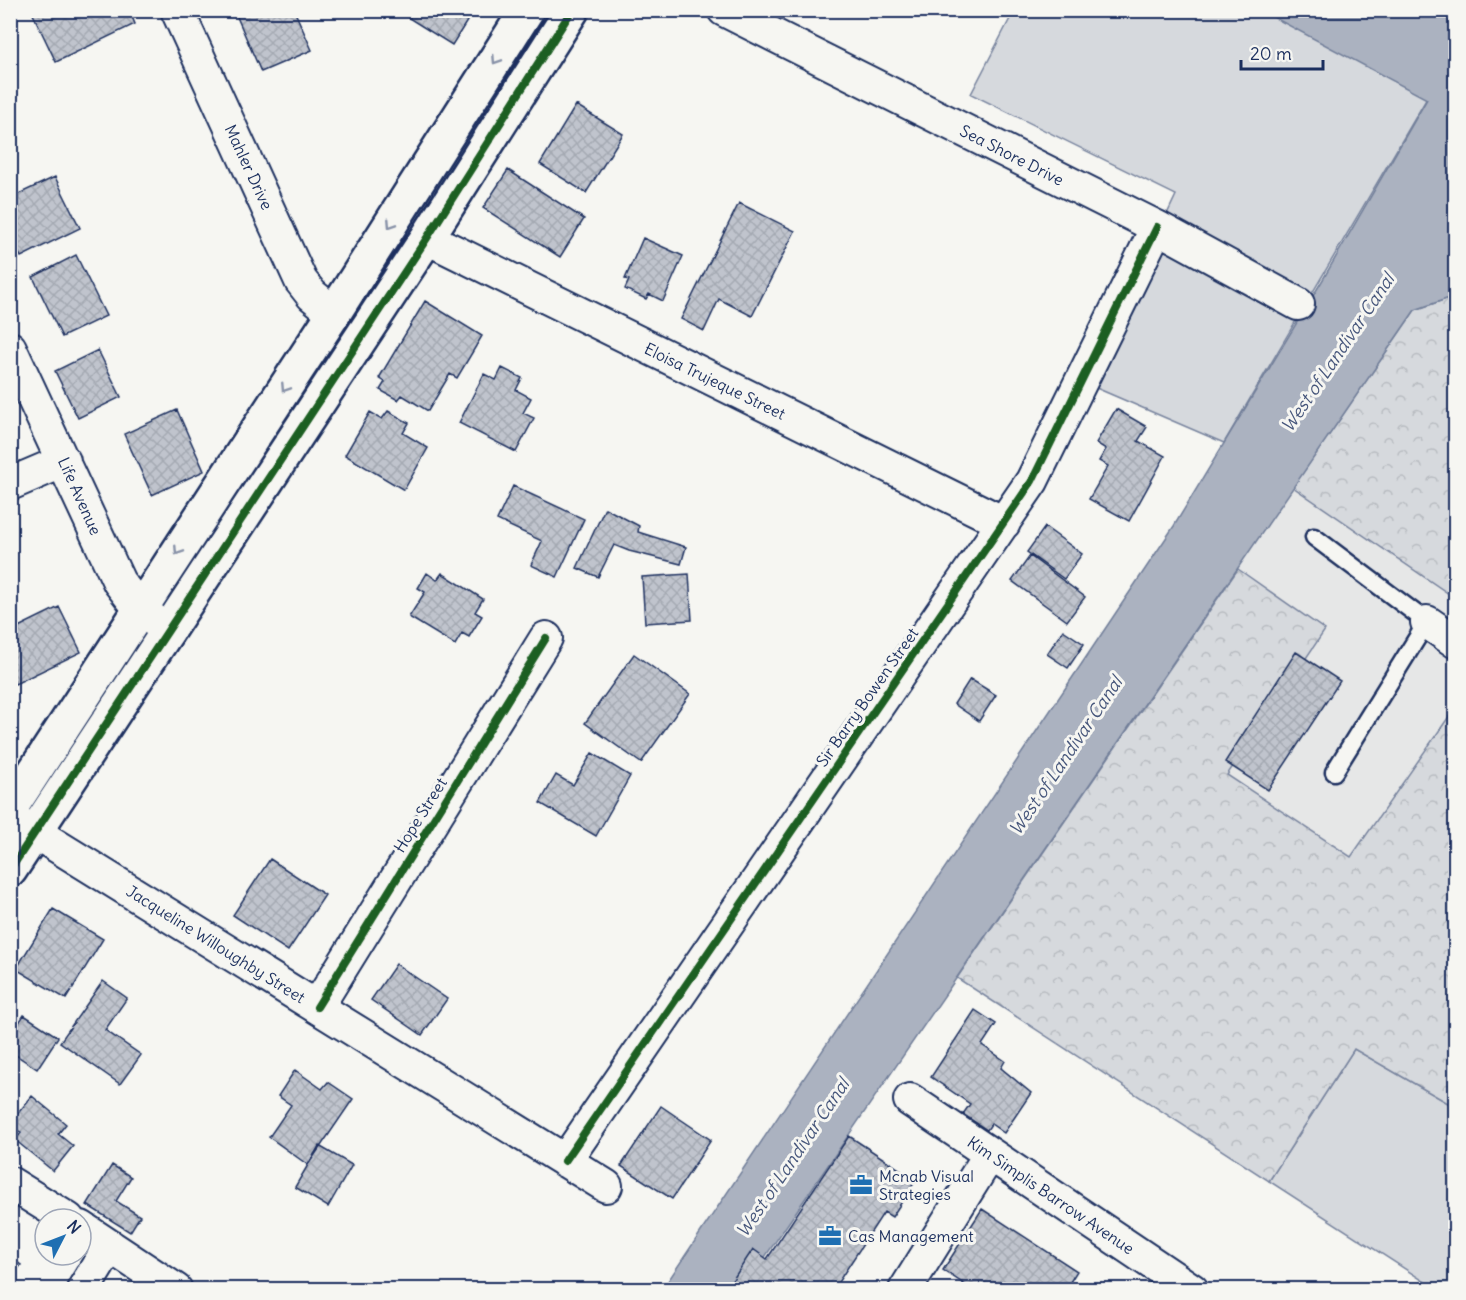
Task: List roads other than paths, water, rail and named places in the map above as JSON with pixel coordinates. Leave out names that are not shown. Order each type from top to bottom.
[{"type":"street","name":"Mahler Drive","points":[[177,10],[301,281],[312,295],[334,313]]},
{"type":"street","points":[[10,809],[334,313],[527,10]]},
{"type":"street","points":[[10,870],[23,824],[168,631],[428,238],[572,10]]},
{"type":"street","name":"Sea Shore Drive","points":[[724,10],[1157,227],[1298,304]]},
{"type":"street","name":"Sir Barry Bowen Street","points":[[565,1161],[1032,481],[1157,227]]},
{"type":"street","name":"Eloisa Trujeque Street","points":[[428,238],[1004,523]]},
{"type":"street","name":"Life Avenue","points":[[10,348],[119,582],[140,609],[168,631]]},
{"type":"street","points":[[10,484],[64,461]]},
{"type":"street","points":[[1426,622],[1455,642]]},
{"type":"street","name":"Hope Street","points":[[318,1007],[546,638]]},
{"type":"street","name":"Jacqueline Willoughby Street","points":[[23,824],[606,1186]]},
{"type":"street","name":"Kim Simplis Barrow Avenue","points":[[910,1100],[1192,1290]]},
{"type":"street","points":[[905,1290],[990,1154]]},
{"type":"street","points":[[10,1182],[49,1207]]},
{"type":"street","points":[[93,1235],[176,1290]]},
{"type":"street","points":[[83,1290],[110,1246]]},
{"type":"lane","points":[[1314,537],[1426,622],[1334,772]]},
{"type":"water","name":"West of Landivar Canal","points":[[1262,11],[1455,11],[1455,296],[1415,310],[743,1289],[662,1290],[1174,526],[1322,281],[1427,99]]},
{"type":"place","name":"Mcnab Visual Strategies","points":[[861,1185]]},
{"type":"place","name":"Cas Management","points":[[830,1236]]}]
